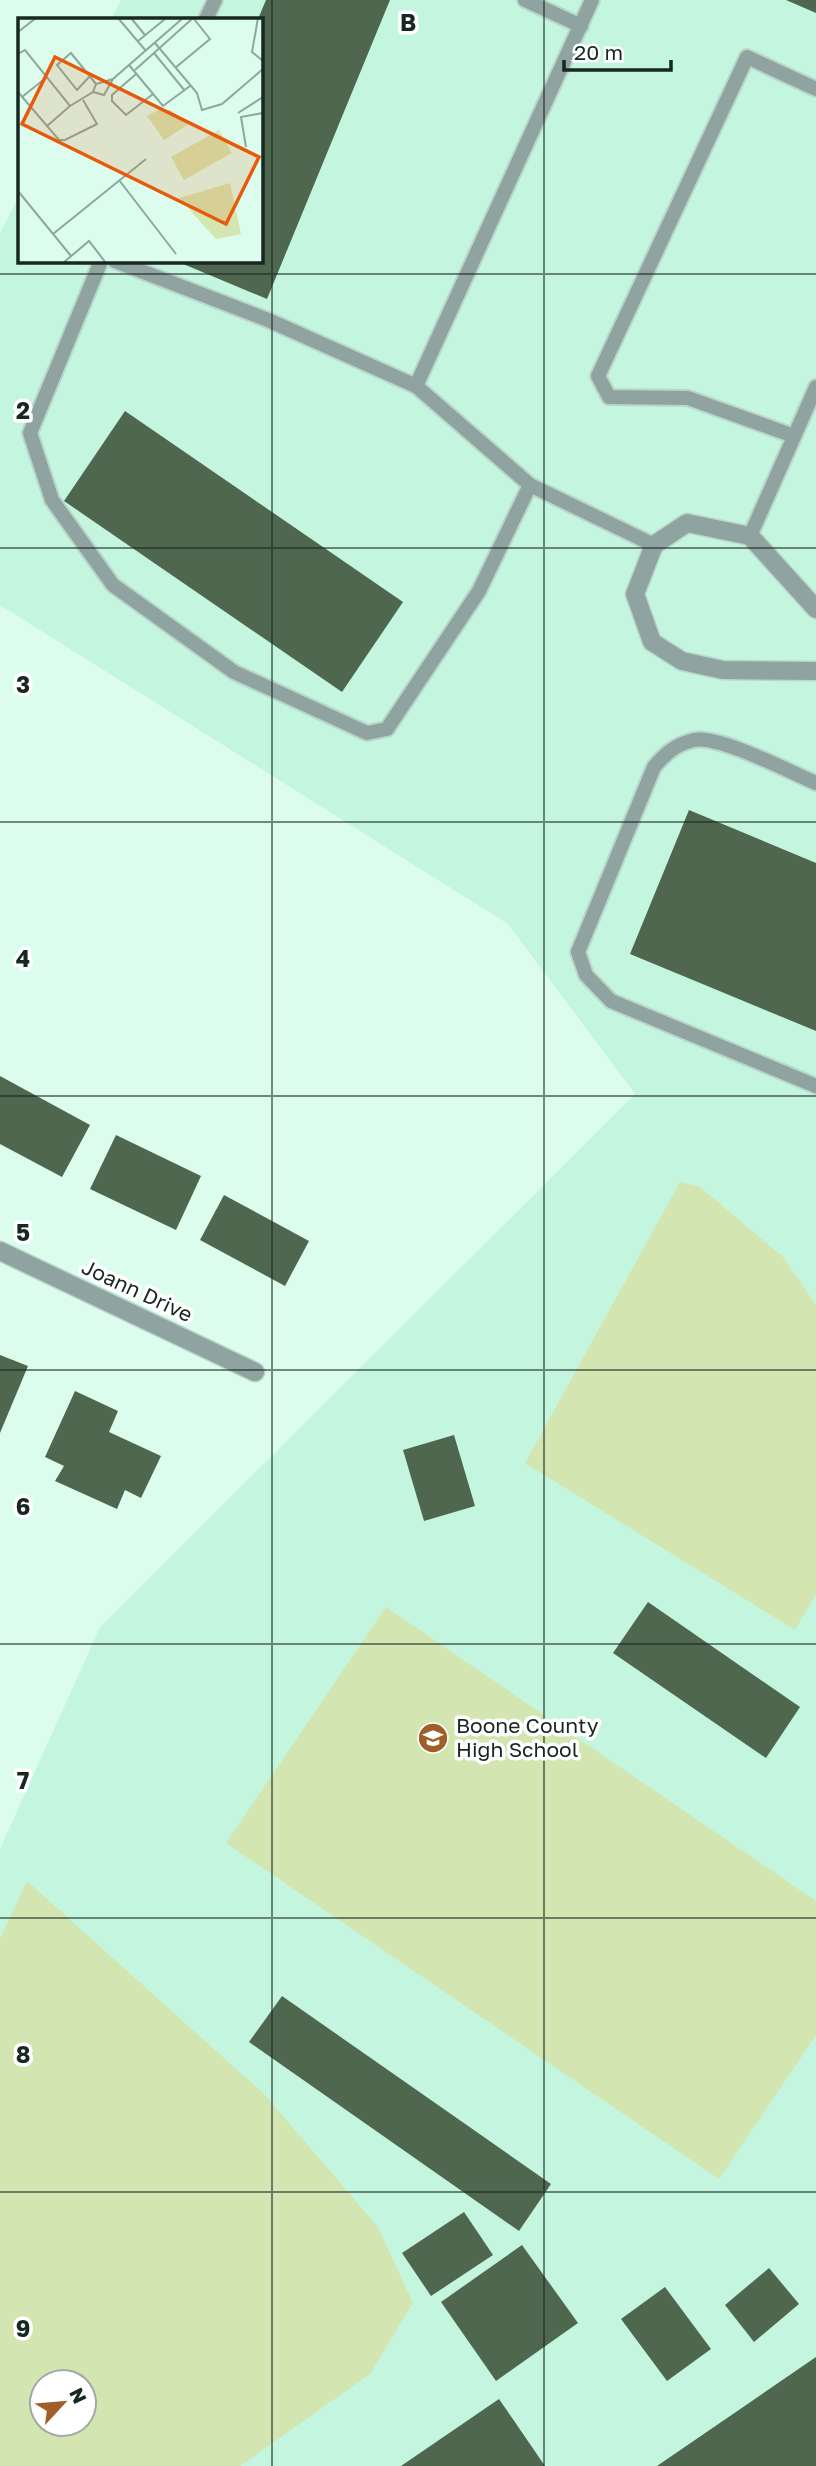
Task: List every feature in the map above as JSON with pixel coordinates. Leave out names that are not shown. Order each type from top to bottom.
[{"type":"street","points":[[816,609],[750,536],[687,523],[654,545],[635,594],[652,642],[682,661],[723,670],[816,671]]},
{"type":"street","name":"Joann Drive","points":[[0,1251],[255,1372]]},
{"type":"lane","points":[[206,18],[215,0]]},
{"type":"lane","points":[[525,0],[581,26]]},
{"type":"lane","points":[[416,386],[592,0]]},
{"type":"lane","points":[[794,436],[688,398],[609,397],[598,376],[747,57],[816,89]]},
{"type":"lane","points":[[101,262],[30,433],[52,500],[113,584],[234,672],[367,733],[387,729],[479,591],[530,485]]},
{"type":"lane","points":[[118,262],[268,320],[416,386],[530,485],[654,545]]},
{"type":"lane","points":[[750,536],[816,387]]},
{"type":"lane","points":[[816,783],[715,741],[696,740],[679,745],[665,754],[654,767],[578,952],[586,975],[611,1001],[816,1086]]},
{"type":"shaded area","points":[[121,0],[816,0],[816,2466],[0,2466],[0,1849],[100,1627],[635,1094],[508,924],[0,605],[0,233],[18,198],[18,262],[262,262],[262,18],[112,18]]},
{"type":"shaded area","points":[[680,1182],[699,1186],[783,1257],[816,1305],[816,1594],[795,1630],[525,1463]]},
{"type":"shaded area","points":[[386,1607],[816,1901],[816,2035],[719,2179],[226,1843]]},
{"type":"shaded area","points":[[27,1881],[264,2094],[378,2227],[413,2303],[370,2374],[240,2466],[0,2466],[0,1939]]},
{"type":"building","points":[[266,0],[390,0],[267,299],[178,262],[262,262],[262,18],[258,18]]},
{"type":"building","points":[[786,0],[816,0],[816,13]]},
{"type":"building","points":[[125,411],[403,602],[342,692],[64,501]]},
{"type":"building","points":[[689,810],[816,863],[816,1031],[630,954]]},
{"type":"building","points":[[0,1076],[90,1125],[62,1177],[0,1144]]},
{"type":"building","points":[[116,1135],[201,1176],[176,1230],[90,1189]]},
{"type":"building","points":[[224,1195],[309,1241],[285,1286],[200,1240]]},
{"type":"building","points":[[0,1355],[28,1366],[0,1433]]},
{"type":"building","points":[[75,1391],[118,1411],[109,1432],[161,1456],[141,1498],[125,1490],[117,1509],[55,1481],[64,1466],[45,1457]]},
{"type":"building","points":[[454,1435],[475,1506],[424,1521],[403,1450]]},
{"type":"building","points":[[648,1602],[800,1707],[766,1758],[613,1653]]},
{"type":"building","points":[[282,1996],[551,2184],[519,2231],[249,2042]]},
{"type":"building","points":[[464,2212],[493,2255],[431,2296],[402,2253]]},
{"type":"building","points":[[522,2245],[578,2323],[496,2381],[441,2302]]},
{"type":"building","points":[[769,2268],[799,2304],[754,2342],[725,2305]]},
{"type":"building","points":[[665,2287],[711,2349],[667,2381],[621,2319]]},
{"type":"building","points":[[816,2357],[816,2466],[657,2466]]},
{"type":"building","points":[[499,2399],[545,2466],[401,2466]]},
{"type":"place","name":"Boone County High School","points":[[433,1738]]}]
